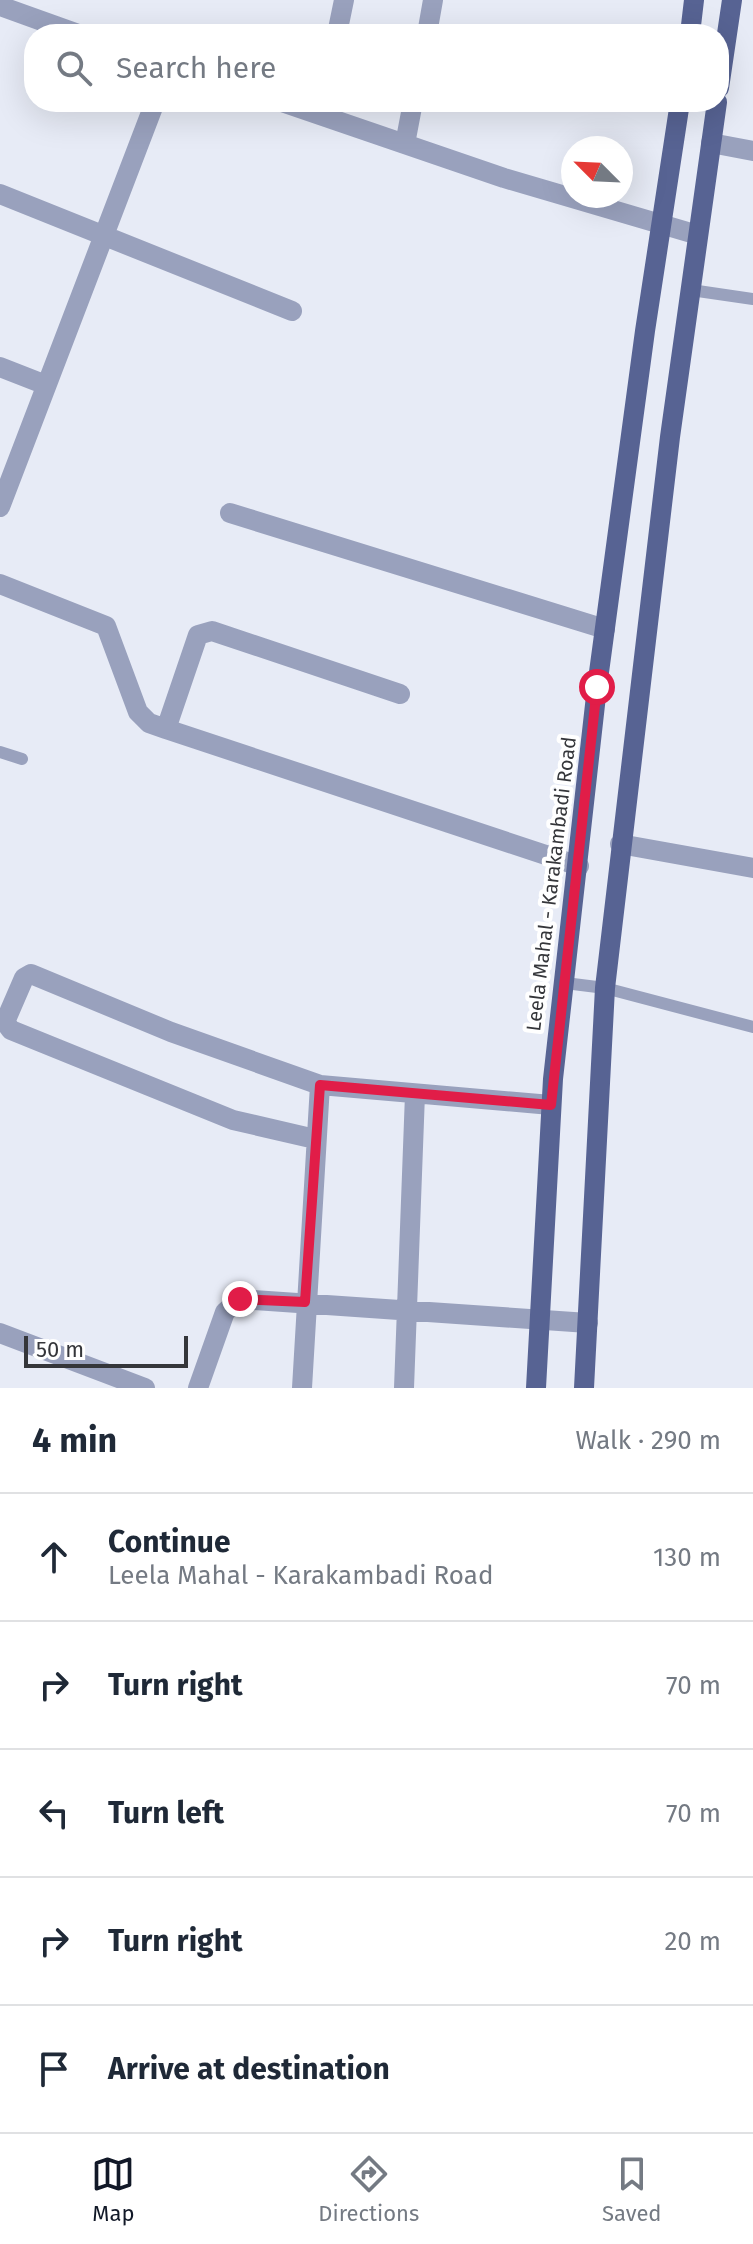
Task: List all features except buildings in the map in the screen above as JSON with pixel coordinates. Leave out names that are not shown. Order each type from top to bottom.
[{"type":"main road","points":[[728,24],[732,0]]},
{"type":"main road","points":[[691,24],[692,1]]},
{"type":"main road","name":"Leela Mahal - Karakambadi Road","points":[[536,1388],[551,1105],[605,629],[645,331],[679,112]]},
{"type":"main road","points":[[584,1388],[605,988],[620,844],[716,112]]},
{"type":"street","points":[[339,24],[344,0]]},
{"type":"street","points":[[429,24],[433,0]]},
{"type":"street","points":[[0,6],[50,24]]},
{"type":"street","points":[[0,507],[151,112]]},
{"type":"street","points":[[331,112],[405,144],[698,235]]},
{"type":"street","points":[[405,144],[411,112]]},
{"type":"street","points":[[711,143],[753,151]]},
{"type":"street","points":[[0,194],[292,311]]},
{"type":"street","points":[[0,367],[46,385]]},
{"type":"street","points":[[230,513],[605,629]]},
{"type":"street","points":[[0,584],[106,626],[138,712],[149,723],[579,866]]},
{"type":"street","points":[[166,729],[202,631],[212,631],[400,694]]},
{"type":"street","points":[[620,844],[753,868]]},
{"type":"street","points":[[315,1139],[233,1120],[11,1030],[5,1022],[24,978],[31,974],[171,1032],[320,1085],[551,1105]]},
{"type":"street","points":[[302,1388],[320,1085]]},
{"type":"street","points":[[404,1388],[415,1094]]},
{"type":"street","points":[[198,1388],[217,1329],[234,1302],[305,1302],[407,1308],[588,1323]]},
{"type":"street","points":[[0,1333],[145,1388]]},
{"type":"lane","points":[[691,290],[753,299]]},
{"type":"lane","points":[[0,752],[22,759]]},
{"type":"lane","points":[[565,983],[605,988],[753,1027]]},
{"type":"route","points":[[240,1299],[305,1302],[320,1085],[551,1105],[597,687]]}]
